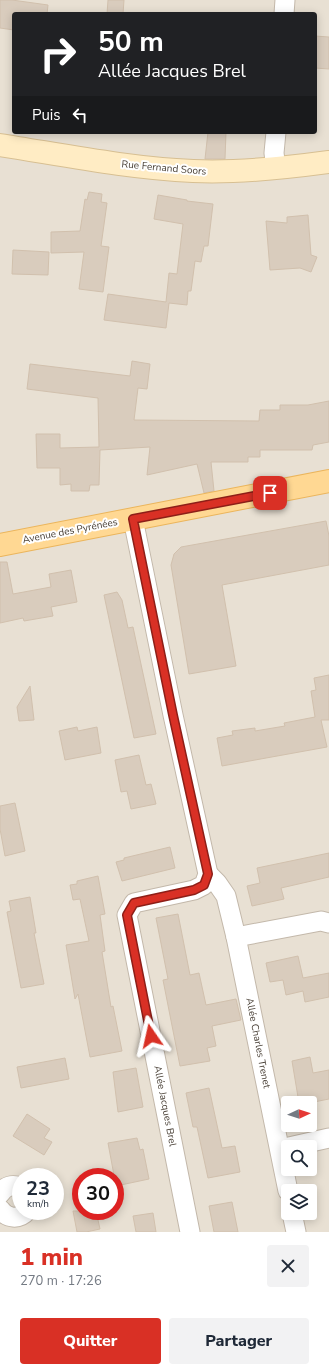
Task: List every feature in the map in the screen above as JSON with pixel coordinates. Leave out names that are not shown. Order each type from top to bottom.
[{"type":"main road","name":"Avenue des Pyrénées","points":[[0,545],[329,481]]},
{"type":"street","points":[[284,12],[285,0]]},
{"type":"street","points":[[276,134],[274,152],[276,168]]},
{"type":"street","name":"Rue Fernand Soors","points":[[0,145],[166,170],[219,171],[276,168],[329,162]]},
{"type":"street","points":[[133,519],[173,715],[208,874]]},
{"type":"street","name":"Allée Charles Trenet","points":[[208,874],[218,883],[226,896],[283,1140]]},
{"type":"street","name":"Allée Jacques Brel","points":[[190,1232],[127,915],[134,903],[194,890],[204,885],[208,874]]},
{"type":"street","points":[[236,937],[321,921],[329,923]]},
{"type":"street","points":[[317,1141],[329,1138]]},
{"type":"street","points":[[0,1194],[4,1188],[12,1186]]},
{"type":"street","points":[[0,1209],[6,1216],[12,1217]]},
{"type":"street","points":[[293,1220],[296,1232]]},
{"type":"shaded area","points":[[0,0],[329,0],[329,1232],[0,1232]]},
{"type":"building","points":[[0,0],[12,0],[48,5],[47,12],[12,12],[12,30],[0,28]]},
{"type":"building","points":[[108,0],[124,0],[123,12],[107,12]]},
{"type":"building","points":[[317,36],[329,37],[329,69],[317,68]]},
{"type":"building","points":[[208,134],[226,134],[225,159],[205,159]]},
{"type":"building","points":[[89,192],[102,194],[101,202],[107,203],[101,246],[109,247],[103,292],[79,289],[84,252],[51,253],[51,232],[80,231],[85,199],[87,200]]},
{"type":"building","points":[[158,195],[187,201],[213,204],[208,246],[204,246],[201,262],[195,261],[191,291],[188,291],[187,305],[169,303],[166,328],[104,320],[108,294],[166,302],[169,273],[177,274],[183,224],[154,219]]},
{"type":"building","points":[[308,215],[311,255],[317,257],[311,272],[300,268],[270,270],[266,221],[287,223],[287,217]]},
{"type":"building","points":[[13,250],[49,252],[48,275],[12,274]]},
{"type":"building","points":[[132,361],[150,364],[147,389],[138,388],[134,420],[259,421],[260,410],[280,410],[280,405],[308,405],[329,401],[329,442],[313,445],[312,450],[260,450],[260,457],[248,457],[248,462],[211,462],[214,491],[204,493],[197,464],[147,475],[150,447],[100,450],[99,485],[90,485],[89,491],[71,491],[71,484],[60,485],[60,468],[37,468],[36,434],[60,434],[60,448],[99,447],[98,398],[27,389],[30,364],[130,376]]},
{"type":"building","points":[[326,521],[329,536],[329,565],[222,585],[236,666],[189,674],[171,565],[174,554],[181,547]]},
{"type":"building","points":[[0,562],[7,562],[13,594],[51,587],[49,574],[71,570],[77,602],[51,607],[53,616],[24,621],[23,618],[0,623]]},
{"type":"building","points":[[117,592],[122,600],[128,628],[133,627],[156,734],[134,738],[104,595]]},
{"type":"building","points":[[329,675],[329,720],[321,720],[327,747],[222,766],[217,738],[233,735],[232,731],[255,728],[255,731],[285,726],[284,723],[315,717],[311,691],[316,690],[314,678]]},
{"type":"building","points":[[30,686],[34,720],[19,721],[17,707]]},
{"type":"building","points":[[77,727],[78,731],[97,727],[101,753],[65,760],[59,731]]},
{"type":"building","points":[[139,755],[146,785],[151,784],[156,804],[131,809],[127,791],[121,792],[115,760]]},
{"type":"building","points":[[15,803],[25,851],[5,856],[0,829],[0,806]]},
{"type":"building","points":[[170,847],[175,868],[122,881],[116,862],[124,860],[124,858]]},
{"type":"building","points":[[329,853],[329,877],[281,888],[284,899],[252,906],[247,886],[260,883],[257,868]]},
{"type":"building","points":[[98,876],[105,914],[100,915],[105,951],[102,952],[111,1007],[113,1006],[122,1051],[90,1057],[78,994],[75,999],[66,945],[89,941],[80,899],[73,900],[70,885],[77,884],[77,881]]},
{"type":"building","points":[[30,897],[36,933],[34,933],[44,984],[21,988],[7,912],[11,911],[9,901]]},
{"type":"building","points":[[178,914],[190,975],[199,973],[206,1005],[236,999],[241,1020],[212,1026],[216,1046],[207,1048],[210,1061],[180,1066],[163,980],[168,979],[156,918]]},
{"type":"building","points":[[298,956],[303,978],[329,973],[329,997],[305,1002],[303,991],[286,995],[283,980],[270,982],[266,963]]},
{"type":"building","points":[[310,1057],[313,1073],[329,1070],[329,1099],[317,1101],[317,1096],[298,1096],[292,1061]]},
{"type":"building","points":[[65,1058],[69,1079],[21,1088],[17,1067]]},
{"type":"building","points":[[136,1068],[143,1107],[118,1112],[113,1072]]},
{"type":"building","points":[[209,1088],[222,1148],[235,1146],[240,1172],[208,1178],[197,1127],[193,1127],[186,1093]]},
{"type":"building","points":[[27,1114],[50,1129],[44,1138],[52,1142],[44,1155],[13,1136]]},
{"type":"building","points":[[137,1138],[140,1150],[143,1149],[149,1179],[124,1184],[124,1168],[113,1168],[108,1143]]},
{"type":"building","points":[[232,1202],[238,1232],[214,1232],[209,1206]]},
{"type":"building","points":[[153,1213],[156,1232],[136,1232],[133,1216]]},
{"type":"building","points":[[75,1220],[98,1220],[100,1229],[77,1232]]},
{"type":"route","points":[[151,1036],[127,915],[134,903],[194,890],[204,885],[208,874],[173,715],[133,519],[270,493]]}]
